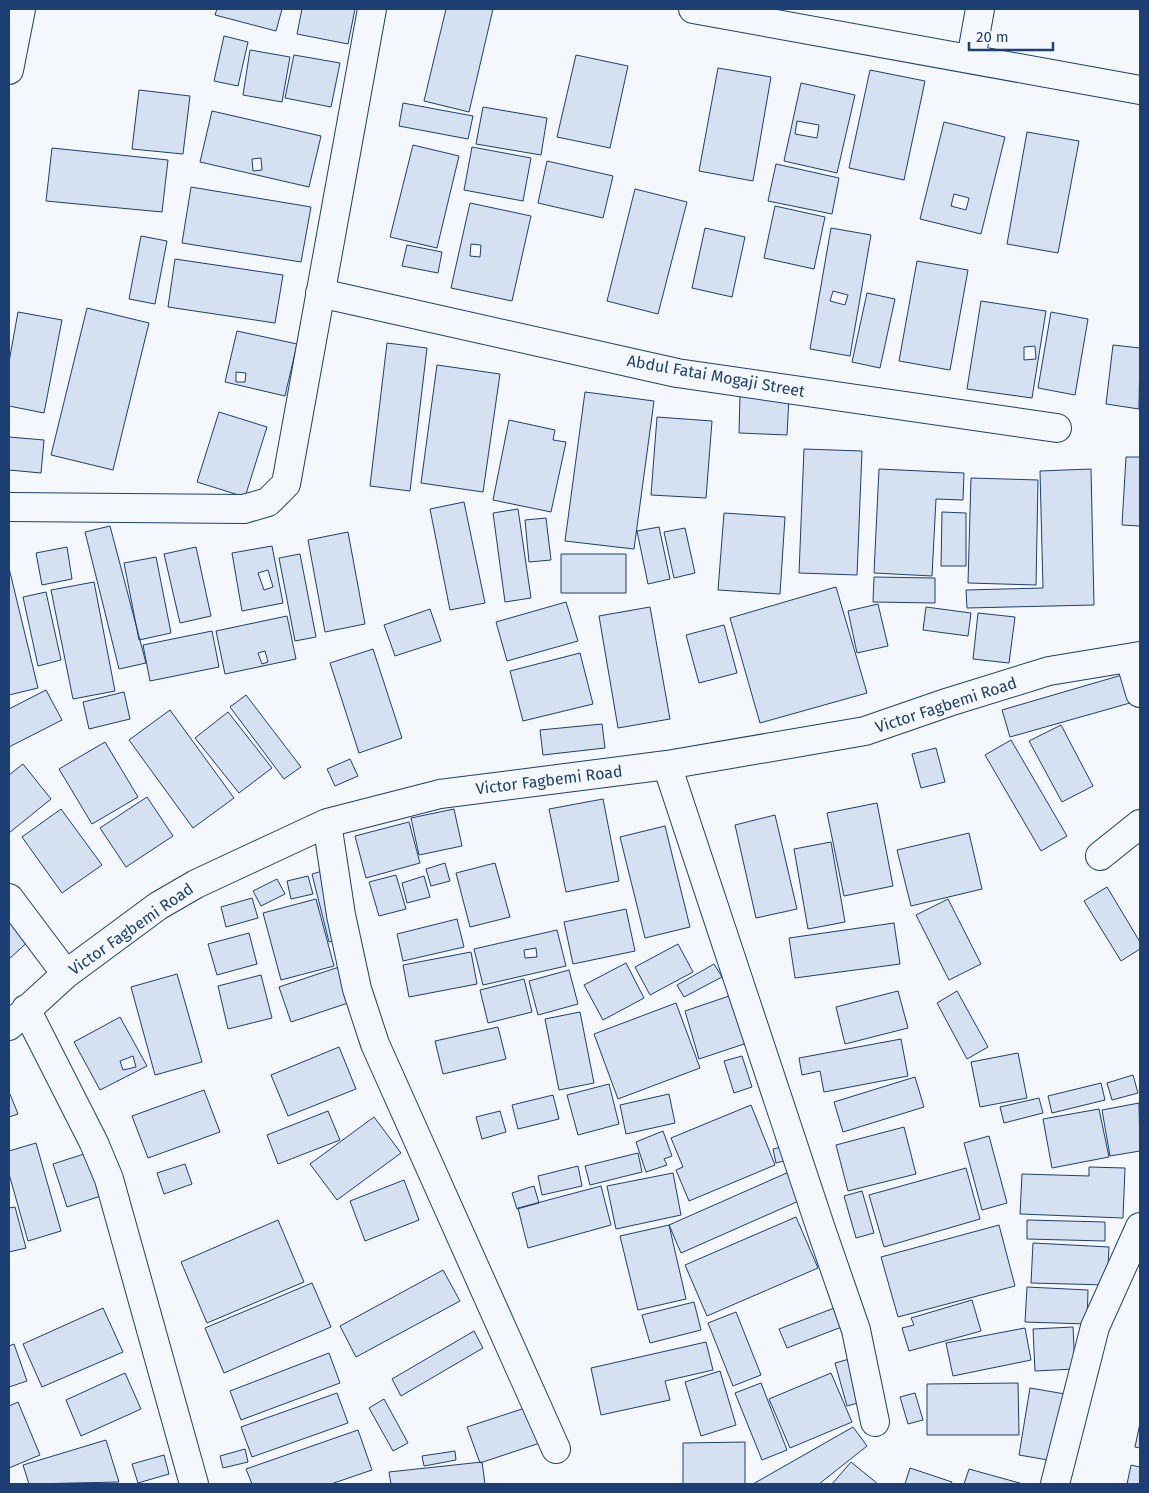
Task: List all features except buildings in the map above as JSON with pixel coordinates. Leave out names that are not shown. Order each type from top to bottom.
[{"type":"street","points":[[9,70],[20,9]]},
{"type":"street","points":[[9,507],[244,509],[268,502],[286,484],[372,9]]},
{"type":"street","points":[[693,9],[1140,90]]},
{"type":"street","points":[[971,59],[980,9]]},
{"type":"street","name":"Abdul Fatai Mogaji Street","points":[[320,293],[677,373],[1057,428]]},
{"type":"street","points":[[1135,657],[1140,693]]},
{"type":"street","name":"Victor Fagbemi Road","points":[[18,1017],[66,974],[122,931],[196,884],[327,823],[440,794],[667,765],[865,731],[949,702],[1050,671],[1135,657]]},
{"type":"street","points":[[667,765],[856,1330],[874,1422]]},
{"type":"street","points":[[327,823],[341,915],[357,989],[375,1044],[556,1449]]},
{"type":"street","points":[[1100,856],[1140,824]]},
{"type":"street","points":[[9,898],[66,974]]},
{"type":"street","points":[[18,1017],[94,1143],[109,1179],[194,1484]]},
{"type":"street","points":[[1055,1484],[1095,1327],[1137,1242]]}]
